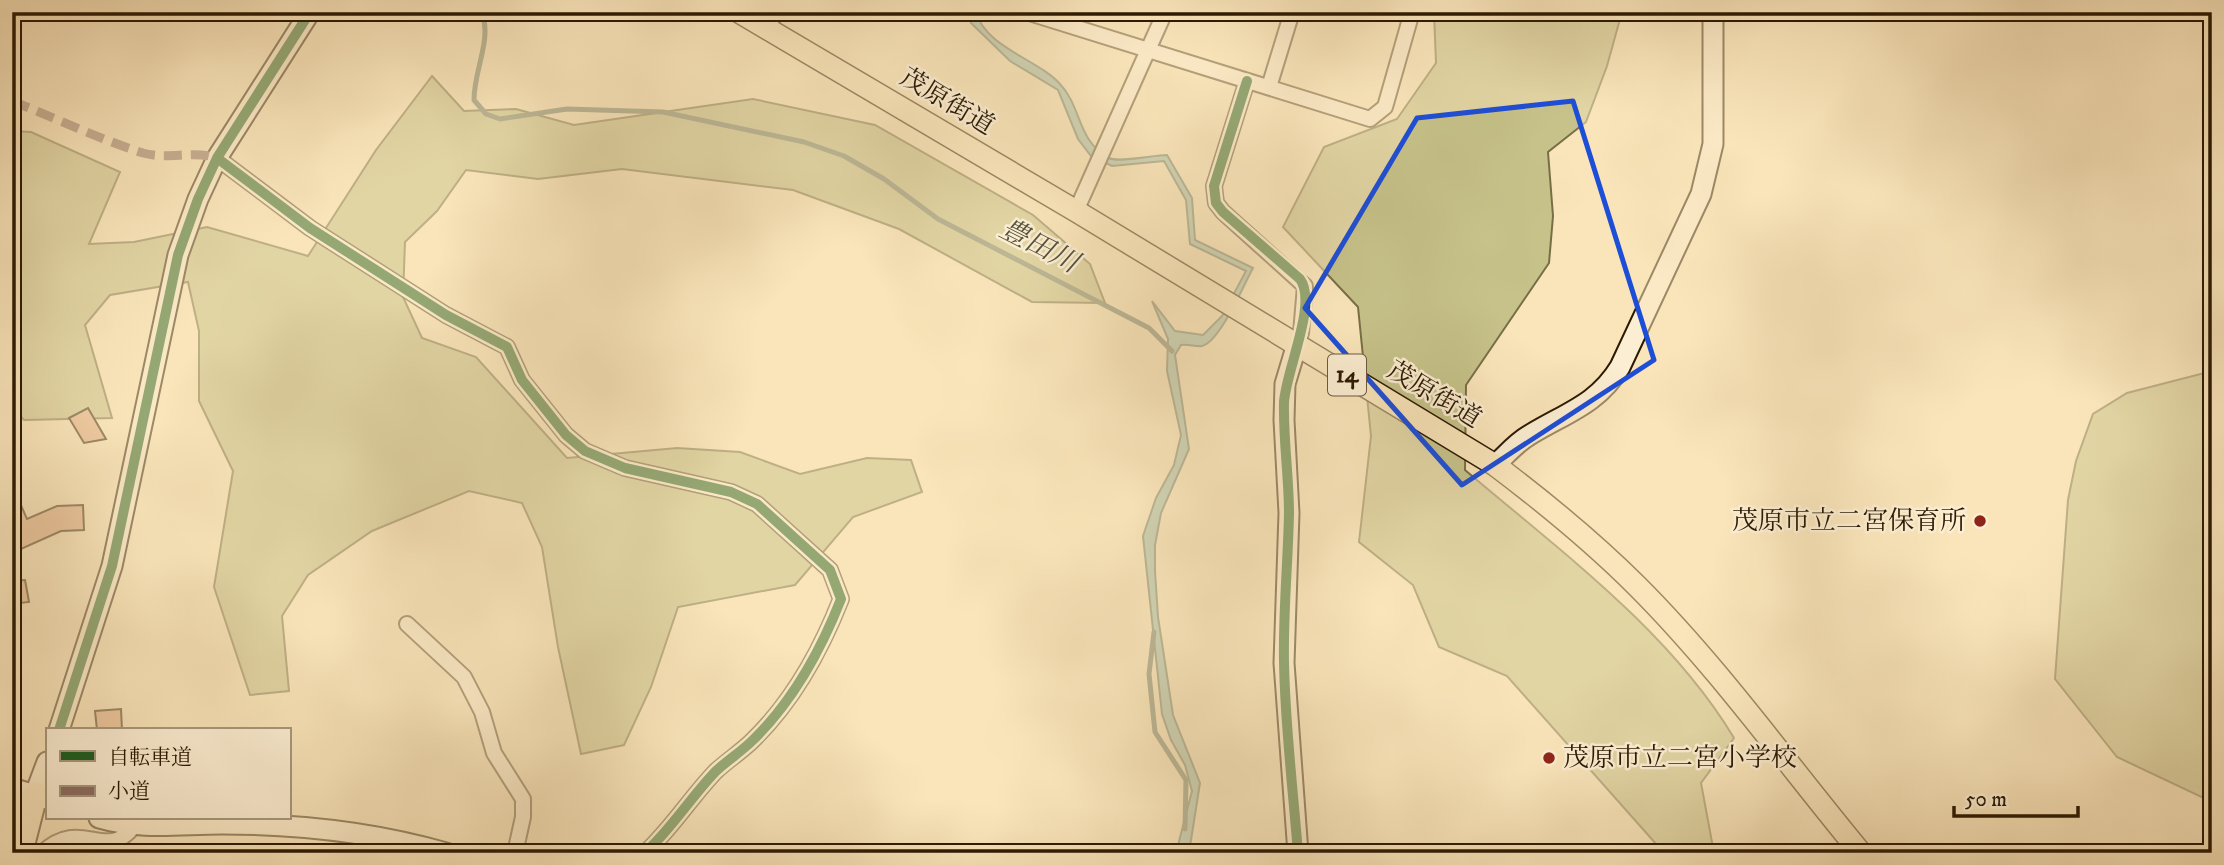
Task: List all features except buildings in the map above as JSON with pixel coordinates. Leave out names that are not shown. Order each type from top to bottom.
[{"type":"highway","points":[[12,837],[31,794]]},
{"type":"highway","points":[[20,853],[31,794]]},
{"type":"main road","name":"茂原街道","points":[[739,12],[772,20],[1076,211],[1495,465],[1538,498],[1637,586],[1688,641],[1861,853]]},
{"type":"street","points":[[60,728],[90,642],[112,566],[178,255],[198,199],[217,158],[310,12]]},
{"type":"street","points":[[1026,12],[1370,119],[1385,107],[1412,12]]},
{"type":"street","points":[[1075,28],[1080,12]]},
{"type":"street","points":[[1076,211],[1165,12]]},
{"type":"street","points":[[1269,88],[1292,12]]},
{"type":"street","points":[[1495,465],[1526,437],[1588,403],[1608,387],[1620,367],[1701,194],[1713,144],[1713,12]]},
{"type":"street","points":[[1247,81],[1214,186],[1214,197],[1223,212],[1305,286],[1301,333],[1285,384],[1284,420],[1289,513],[1284,663],[1298,853]]},
{"type":"street","points":[[217,158],[310,228],[446,315],[507,347],[522,380],[566,435],[585,451],[625,468],[731,492],[757,504],[830,570],[841,599],[797,687],[784,707],[753,740],[716,772],[667,833],[645,853]]},
{"type":"street","points":[[407,624],[464,677],[482,712],[494,753],[523,799],[523,817],[514,853]]},
{"type":"street","points":[[31,794],[46,764]]},
{"type":"street","points":[[107,820],[134,827],[223,824],[329,829],[404,847],[446,853]]},
{"type":"street","points":[[42,853],[54,841],[68,835],[110,842],[124,839],[134,827]]},
{"type":"highlighted area","points":[[1573,101],[1654,360],[1462,485],[1305,308],[1417,118]]},
{"type":"shaded area","points":[[968,12],[976,12],[990,35],[1051,75],[1060,84],[1067,93],[1085,133],[1099,151],[1114,159],[1167,155],[1192,198],[1195,240],[1253,268],[1224,324],[1209,342],[1202,346],[1181,345],[1175,355],[1189,449],[1161,513],[1155,545],[1155,571],[1158,617],[1173,715],[1200,783],[1189,853],[1176,853],[1192,791],[1185,765],[1171,740],[1162,714],[1143,536],[1156,498],[1174,465],[1181,435],[1167,371],[1168,339],[1152,301],[1175,331],[1203,335],[1222,316],[1246,271],[1190,244],[1186,200],[1164,161],[1112,166],[1091,156],[1078,139],[1058,90],[1010,61],[971,23]]},
{"type":"shaded area","points":[[1434,12],[1619,12],[1620,19],[1607,66],[1586,122],[1548,152],[1553,216],[1549,263],[1466,385],[1465,470],[1575,562],[1645,627],[1708,699],[1734,738],[1701,783],[1714,853],[1658,853],[1657,845],[1507,676],[1439,647],[1413,585],[1359,542],[1371,436],[1358,307],[1283,227],[1324,147],[1397,119],[1436,63]]},
{"type":"shaded area","points":[[432,76],[464,111],[516,109],[574,125],[753,99],[875,125],[1033,215],[1090,264],[1105,303],[1032,302],[899,229],[793,190],[622,169],[538,179],[466,170],[437,211],[405,242],[403,297],[422,338],[476,357],[567,458],[677,448],[740,452],[800,474],[867,458],[911,460],[922,492],[853,517],[795,585],[678,607],[651,687],[624,745],[581,754],[558,647],[542,547],[522,503],[469,491],[372,531],[308,575],[282,616],[289,691],[250,695],[214,587],[233,471],[199,401],[199,331],[188,282],[110,295],[85,325],[112,418],[24,420],[12,407],[12,131],[31,132],[120,172],[89,244],[134,242],[207,227],[308,256],[376,150]]},
{"type":"shaded area","points":[[2212,371],[2212,802],[2117,757],[2055,679],[2068,500],[2076,461],[2093,414],[2127,393]]},
{"type":"waterway","name":"豊田川","points":[[482,12],[485,34],[474,100],[486,114],[500,119],[567,109],[663,112],[804,142],[844,156],[884,179],[938,219],[1149,328],[1172,351]]},
{"type":"waterway","name":"豊田川","points":[[1154,632],[1149,674],[1155,732],[1186,780],[1185,829]]},
{"type":"marked path","points":[[12,101],[143,153],[217,158]]},
{"type":"cycle path","points":[[60,728],[112,566],[178,255],[198,199],[217,158],[310,12]]},
{"type":"cycle path","points":[[1247,81],[1214,186],[1216,203],[1300,279],[1305,290],[1300,338],[1284,402],[1289,513],[1284,625],[1285,686],[1298,853]]},
{"type":"cycle path","points":[[217,158],[310,228],[446,315],[507,347],[522,380],[566,435],[585,451],[625,468],[731,492],[757,504],[830,570],[841,599],[815,656],[793,692],[749,744],[716,771],[645,853]]},
{"type":"place","name":"茂原市立二宮保育所","points":[[1980,521]]},
{"type":"place","name":"茂原市立二宮小学校","points":[[1549,758]]}]
